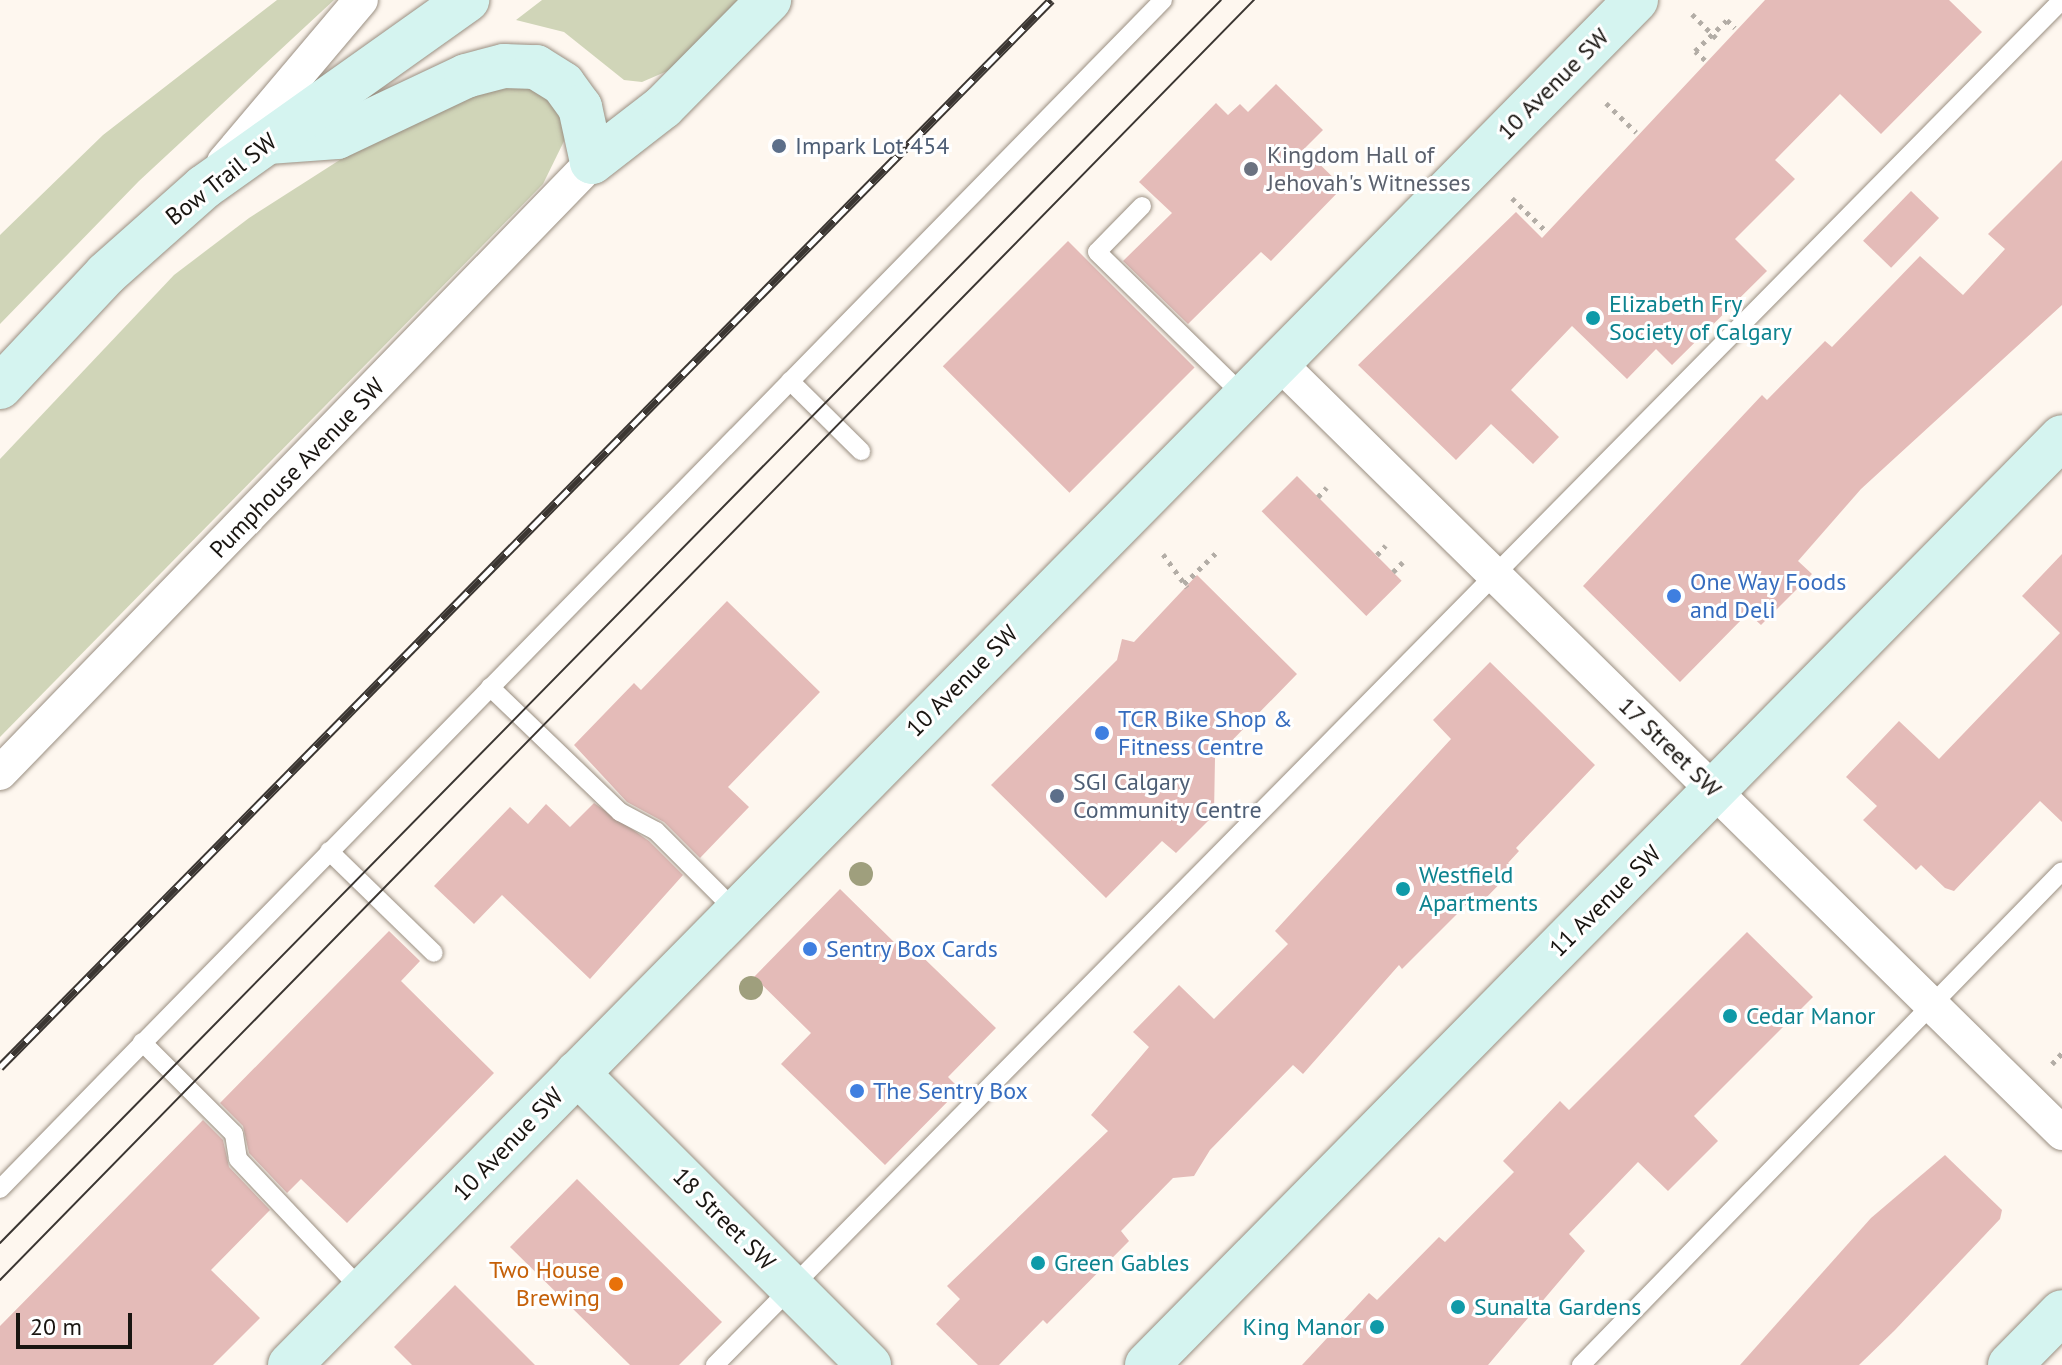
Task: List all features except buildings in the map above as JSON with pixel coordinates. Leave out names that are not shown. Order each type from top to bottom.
[{"type":"main road","name":"Bow Trail SW","points":[[0,387],[106,274],[204,187],[467,0]]},
{"type":"main road","points":[[268,142],[337,137],[466,76],[504,66],[536,67],[563,84],[580,107],[592,162],[663,107],[769,0]]},
{"type":"main road","name":"10 Avenue SW","points":[[290,1365],[1243,395],[1636,0]]},
{"type":"main road","name":"11 Avenue SW","points":[[1147,1365],[2062,437]]},
{"type":"main road","name":"18 Street SW","points":[[577,1073],[869,1365]]},
{"type":"main road","points":[[2010,1365],[2062,1312]]},
{"type":"street","points":[[204,187],[361,0]]},
{"type":"street","name":"Pumphouse Avenue SW","points":[[0,773],[592,162]]},
{"type":"street","name":"17 Street SW","points":[[1277,361],[2062,1133]]},
{"type":"lane","points":[[0,1189],[1163,0]]},
{"type":"lane","points":[[715,1365],[1491,573],[2062,0]]},
{"type":"lane","points":[[1142,206],[1097,252],[1243,395]]},
{"type":"lane","points":[[790,381],[861,451]]},
{"type":"lane","points":[[490,687],[620,812],[656,831],[736,911]]},
{"type":"lane","points":[[329,851],[434,953]]},
{"type":"lane","points":[[1581,1365],[1933,1007],[2062,871]]},
{"type":"lane","points":[[142,1042],[234,1134],[238,1159],[363,1291]]},
{"type":"path","points":[[1692,14],[1714,36]]},
{"type":"path","points":[[1705,60],[1695,51],[1714,36],[1727,20],[1735,28]]},
{"type":"path","points":[[1606,103],[1636,132]]},
{"type":"path","points":[[1512,198],[1547,232]]},
{"type":"path","points":[[1318,497],[1327,487]]},
{"type":"path","points":[[1377,555],[1386,545]]},
{"type":"path","points":[[1163,554],[1186,586],[1219,550]]},
{"type":"path","points":[[1393,572],[1403,562]]},
{"type":"path","points":[[2052,1064],[2062,1053]]},
{"type":"green space","points":[[277,0],[334,0],[139,181],[0,324],[0,235],[103,135]]},
{"type":"green space","points":[[542,0],[740,0],[672,69],[642,82],[624,80],[564,32],[516,20]]},
{"type":"green space","points":[[519,79],[554,97],[567,135],[543,184],[0,737],[0,459],[174,275],[249,218],[385,131],[460,94]]},
{"type":"tram line","points":[[0,1243],[1221,0]]},
{"type":"tram line","points":[[0,1280],[1254,0]]},
{"type":"railway","points":[[0,1067],[1051,0]]},
{"type":"place","name":"Impark Lot 454","points":[[779,146]]},
{"type":"place","name":"Kingdom Hall of Jehovah's Witnesses","points":[[1251,169]]},
{"type":"place","name":"Elizabeth Fry Society of Calgary","points":[[1593,318]]},
{"type":"place","name":"One Way Foods and Deli","points":[[1674,596]]},
{"type":"place","name":"TCR Bike Shop & Fitness Centre","points":[[1102,733]]},
{"type":"place","name":"SGI Calgary Community Centre","points":[[1057,796]]},
{"type":"place","name":"Westfield Apartments","points":[[1403,889]]},
{"type":"place","name":"Sentry Box Cards","points":[[810,949]]},
{"type":"place","name":"Cedar Manor","points":[[1730,1016]]},
{"type":"place","name":"The Sentry Box","points":[[857,1091]]},
{"type":"place","name":"Green Gables","points":[[1038,1263]]},
{"type":"place","name":"Two House Brewing","points":[[616,1284]]},
{"type":"place","name":"Sunalta Gardens","points":[[1458,1307]]},
{"type":"place","name":"King Manor","points":[[1377,1327]]}]
